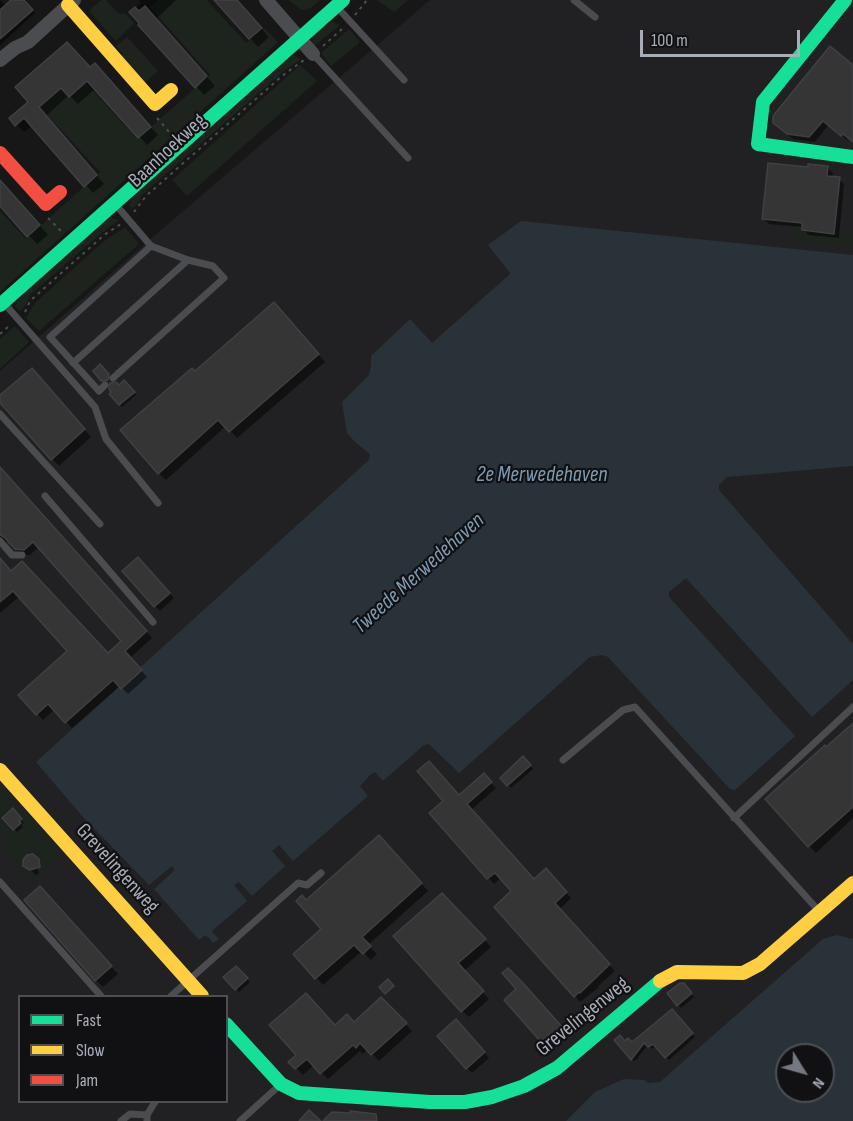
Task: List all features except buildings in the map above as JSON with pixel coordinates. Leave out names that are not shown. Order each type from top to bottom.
[{"type":"street","points":[[266,0],[313,54]]},
{"type":"street","points":[[845,0],[763,102],[758,144],[853,157]]},
{"type":"street","points":[[0,60],[15,48],[28,42],[71,3],[155,104],[171,90]]},
{"type":"street","name":"Baanhoekweg","points":[[2,304],[340,3]]},
{"type":"street","points":[[0,153],[46,204],[60,192]]},
{"type":"street","name":"Grevelingenweg","points":[[0,770],[201,995]]},
{"type":"street","name":"Grevelingenweg","points":[[228,1026],[281,1084],[298,1093],[430,1102],[465,1102],[492,1097],[524,1086],[557,1068],[661,980],[677,972],[743,973],[759,963],[853,883]]},
{"type":"lane","points":[[574,0],[595,17]]},
{"type":"lane","points":[[340,3],[351,21],[404,80]]},
{"type":"lane","points":[[313,54],[408,158]]},
{"type":"lane","points":[[113,378],[224,278],[213,266],[188,260],[151,246],[115,203]]},
{"type":"lane","points":[[105,385],[99,391],[50,337],[151,246]]},
{"type":"lane","points":[[73,363],[188,260]]},
{"type":"lane","points":[[2,304],[95,407],[105,439],[158,503]]},
{"type":"lane","points":[[0,414],[100,525]]},
{"type":"lane","points":[[45,496],[153,622]]},
{"type":"lane","points":[[0,541],[12,555],[22,555]]},
{"type":"lane","points":[[563,760],[623,710],[635,707],[819,912]]},
{"type":"lane","points":[[734,818],[853,707]]},
{"type":"lane","points":[[172,995],[298,882],[307,885],[321,873]]},
{"type":"lane","points":[[0,882],[101,995]]},
{"type":"lane","points":[[240,1121],[281,1084]]},
{"type":"lane","points":[[121,1121],[130,1114],[147,1118],[154,1103]]},
{"type":"path","name":"Baanhoekweg","points":[[0,334],[26,311],[30,301],[104,235],[127,219],[146,196],[273,83],[313,54],[351,21],[367,0]]},
{"type":"path","points":[[155,104],[156,117],[180,145]]},
{"type":"path","points":[[46,204],[45,214],[71,242]]},
{"type":"shaded area","points":[[101,0],[106,0],[118,13],[126,14],[134,23],[116,41],[89,11]]},
{"type":"shaded area","points":[[158,0],[207,0],[246,43],[264,28],[278,42],[0,292],[0,211],[26,239],[100,172],[39,106],[77,73],[137,139],[210,75],[150,7]]},
{"type":"shaded area","points":[[289,0],[320,0],[311,8],[304,10]]},
{"type":"shaded area","points":[[377,0],[408,0],[394,12]]},
{"type":"shaded area","points":[[430,0],[853,0],[853,967],[630,1121],[0,1121],[0,371]]},
{"type":"shaded area","points":[[332,22],[340,25],[313,47],[312,36]]},
{"type":"shaded area","points":[[349,29],[360,42],[331,66],[321,53]]},
{"type":"shaded area","points":[[127,37],[158,71],[146,82],[120,57],[123,54],[116,46]]},
{"type":"shaded area","points":[[293,55],[301,59],[283,72],[142,195],[137,205],[131,209],[129,204],[133,195]]},
{"type":"shaded area","points":[[300,65],[317,81],[187,196],[172,180]]},
{"type":"shaded area","points":[[109,217],[119,220],[30,295],[20,311],[15,306],[20,295]]},
{"type":"shaded area","points":[[792,226],[853,233],[853,246],[790,239]]},
{"type":"shaded area","points":[[125,227],[139,244],[39,331],[26,318],[35,303],[103,242]]},
{"type":"shaded area","points":[[15,326],[29,342],[0,369],[0,339]]},
{"type":"shaded area","points":[[0,787],[61,854],[42,872],[31,878],[3,850]]},
{"type":"water","name":"2e Merwedehaven","points":[[521,221],[853,255],[853,466],[727,477],[719,485],[719,490],[853,644],[853,680],[812,717],[686,578],[669,592],[669,597],[795,736],[735,790],[730,789],[608,657],[602,655],[590,657],[459,773],[429,744],[424,745],[383,781],[375,772],[370,775],[360,786],[368,796],[293,861],[279,845],[272,851],[285,866],[252,896],[239,882],[234,885],[247,901],[213,930],[212,932],[219,939],[213,943],[204,936],[199,940],[154,889],[175,870],[172,866],[149,885],[83,817],[36,762],[369,460],[370,454],[347,433],[342,402],[369,375],[371,356],[410,319],[432,343],[509,275],[510,273],[488,245]]},
{"type":"water","points":[[837,935],[853,939],[853,1121],[566,1121],[595,1092],[624,1079],[644,1080],[648,1083],[660,1082],[823,939]]},
{"type":"traffic: fast","points":[[0,305],[343,0]]},
{"type":"traffic: fast","points":[[845,0],[763,102],[758,144],[853,157]]},
{"type":"traffic: fast","points":[[228,1026],[281,1084],[299,1093],[430,1102],[465,1102],[492,1097],[524,1086],[557,1068],[660,981]]},
{"type":"traffic: slow","points":[[68,5],[155,104],[171,90]]},
{"type":"traffic: slow","points":[[0,770],[201,995]]},
{"type":"traffic: slow","points":[[660,981],[677,972],[743,973],[760,964],[853,883]]},
{"type":"traffic: jam","points":[[0,153],[46,204],[60,192]]},
{"type":"water label","name":"Tweede Merwedehaven","points":[[419,574]]}]
